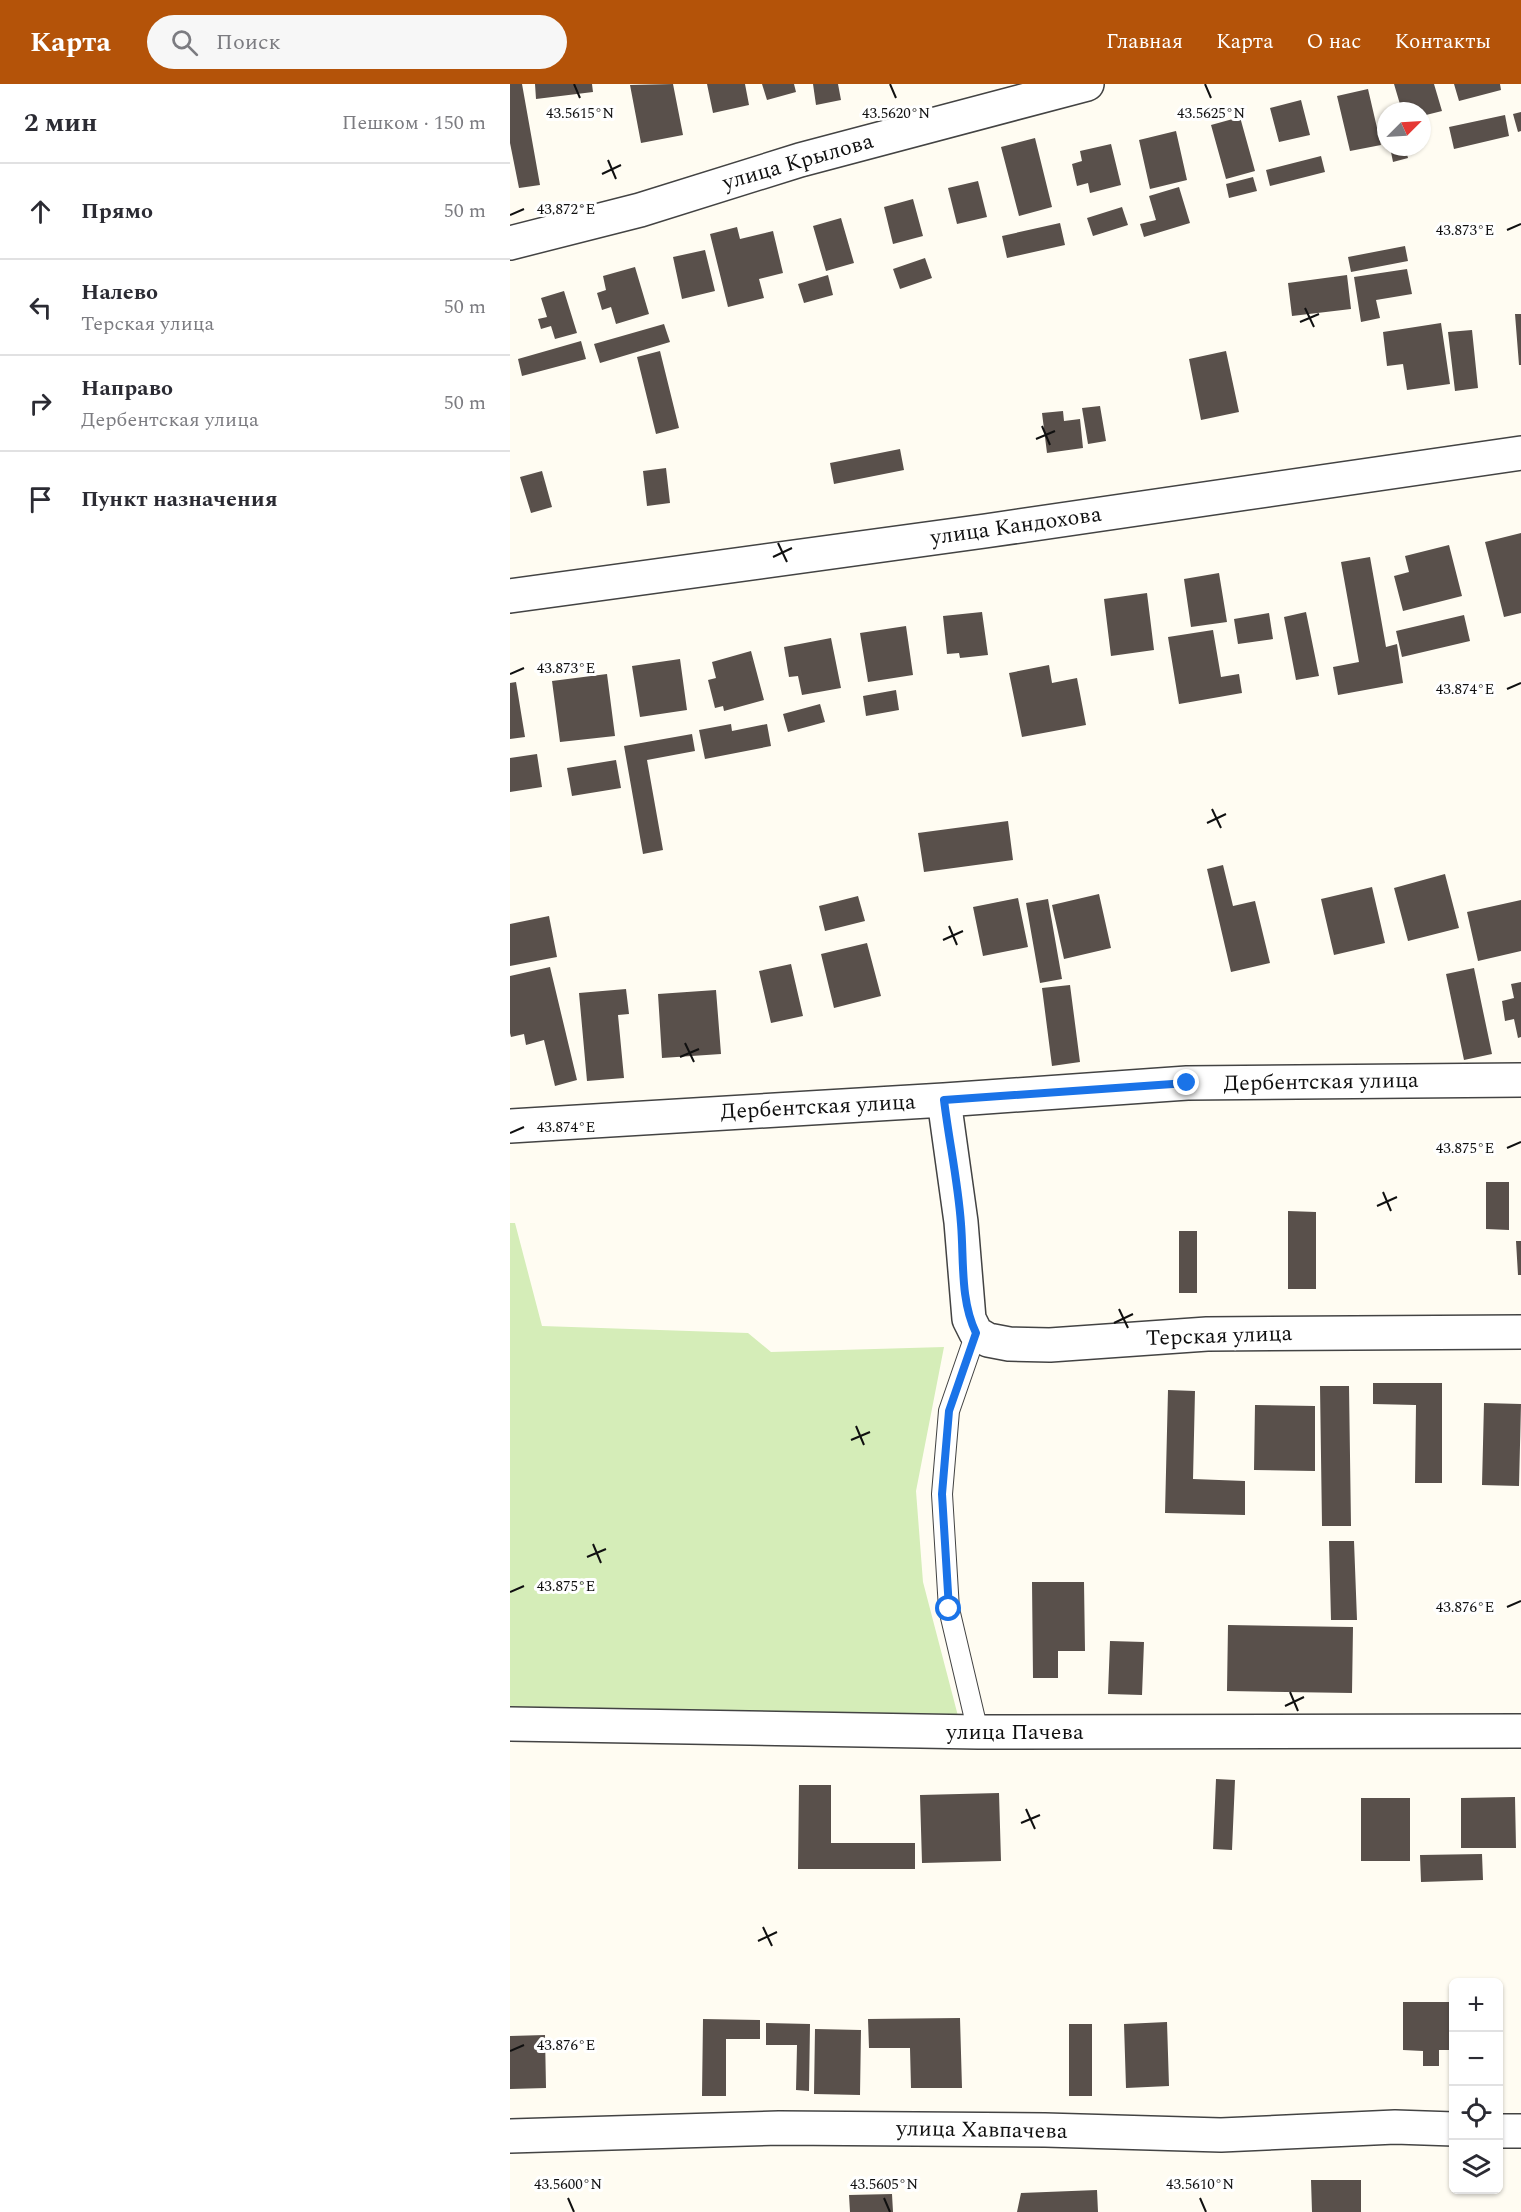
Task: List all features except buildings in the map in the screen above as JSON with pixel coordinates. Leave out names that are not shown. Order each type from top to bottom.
[{"type":"street","name":"улица Крылова","points":[[510,243],[640,210],[800,160],[1087,84]]},
{"type":"street","name":"улица Кандохова","points":[[510,596],[985,531],[1521,453]]},
{"type":"street","name":"Дербентская улица","points":[[510,1126],[1187,1083],[1521,1080]]},
{"type":"street","points":[[944,1100],[961,1222],[966,1304],[969,1319],[976,1333]]},
{"type":"street","name":"Терская улица","points":[[976,1333],[988,1340],[1009,1344],[1050,1345],[1207,1334],[1521,1332]]},
{"type":"street","name":"улица Пачева","points":[[510,1724],[978,1732],[1521,1731]]},
{"type":"street","name":"улица Хавпачева","points":[[510,2136],[779,2128],[1221,2134],[1395,2127],[1449,2129]]},
{"type":"street","points":[[1503,2131],[1521,2131]]},
{"type":"lane","points":[[976,1333],[949,1411],[942,1494],[949,1609],[978,1732]]},
{"type":"green space","points":[[510,1223],[515,1223],[542,1326],[748,1333],[771,1352],[944,1347],[916,1491],[923,1582],[958,1716],[510,1708]]},
{"type":"route","points":[[949,1609],[942,1494],[949,1411],[976,1333],[969,1319],[966,1304],[961,1222],[944,1100],[1187,1083]]}]
